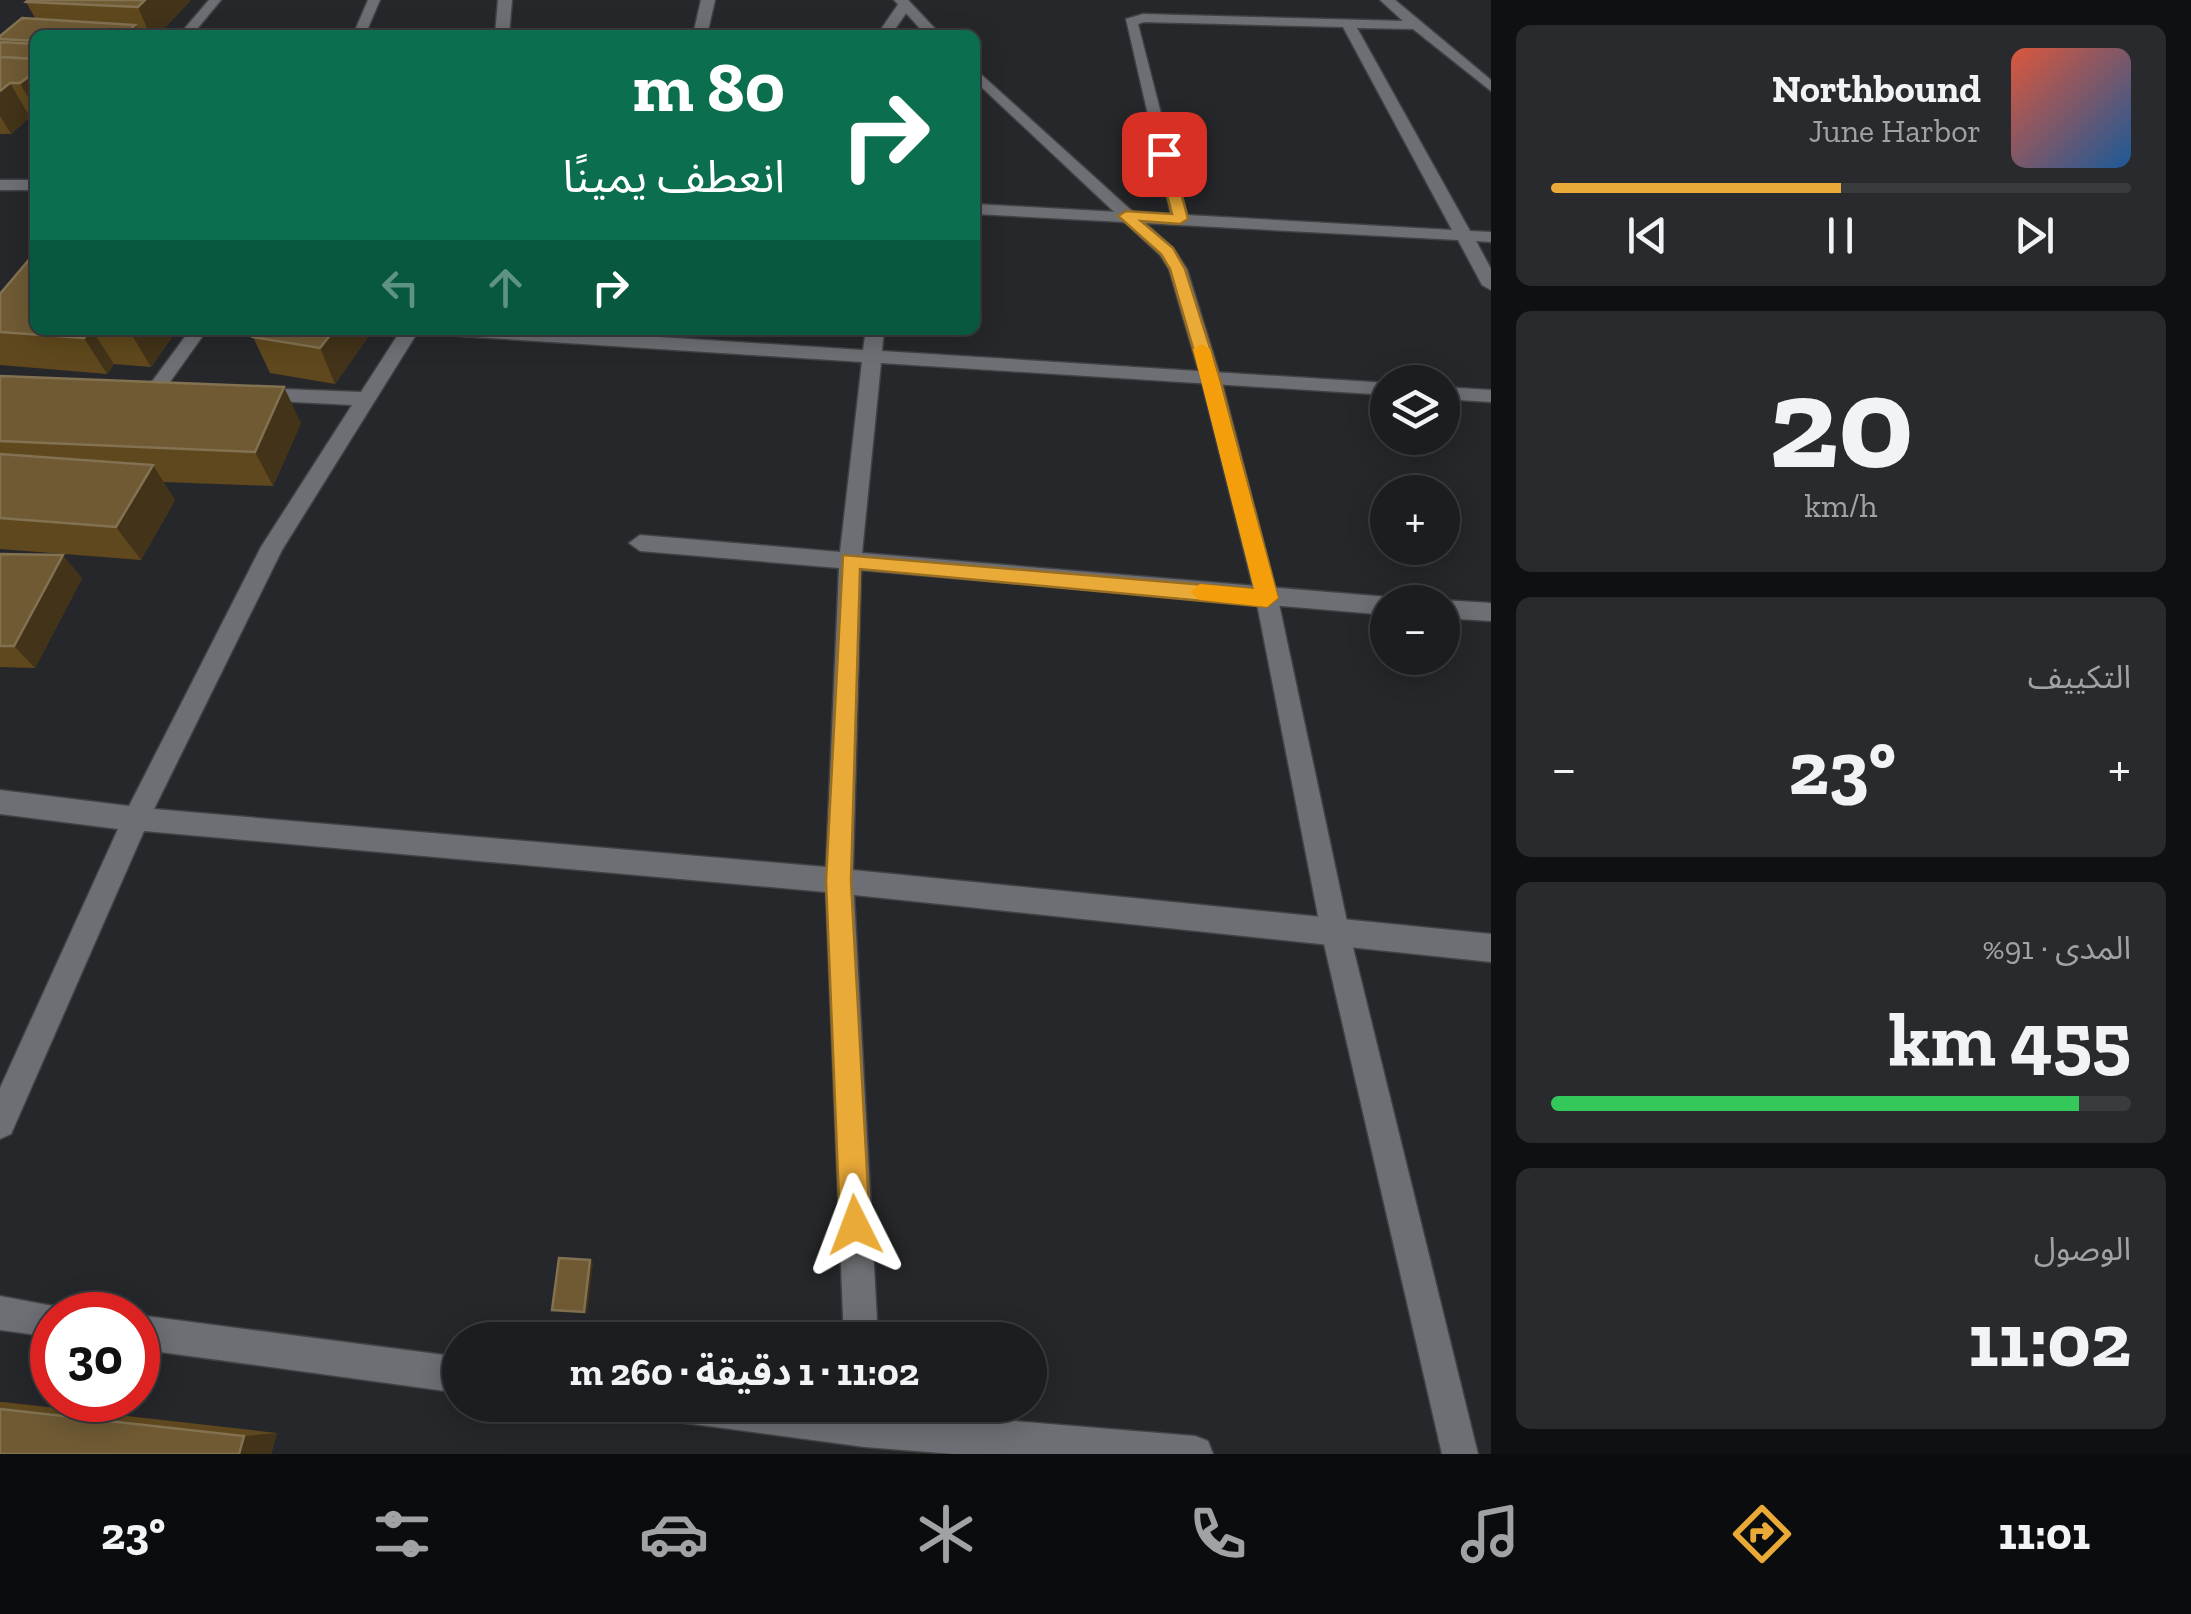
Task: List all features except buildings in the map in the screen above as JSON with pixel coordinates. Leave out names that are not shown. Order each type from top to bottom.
[{"type":"street","points":[[502,30],[505,0]]},
{"type":"street","points":[[701,30],[708,0]]},
{"type":"street","points":[[1387,0],[1491,86]]},
{"type":"street","points":[[887,30],[903,3],[929,30]]},
{"type":"street","points":[[1180,219],[1131,22],[1143,18],[1417,25]]},
{"type":"street","points":[[1348,24],[1491,285]]},
{"type":"street","points":[[980,79],[1167,252],[1178,269],[1211,379],[1267,598],[1335,931],[1460,1454]]},
{"type":"street","points":[[0,184],[30,185]]},
{"type":"street","points":[[980,209],[1491,237]]},
{"type":"street","points":[[0,1123],[136,820],[272,547],[407,335]]},
{"type":"street","points":[[533,335],[1370,389]]},
{"type":"street","points":[[860,1322],[839,881],[850,560],[875,335]]},
{"type":"street","points":[[233,392],[367,399]]},
{"type":"street","points":[[1460,394],[1491,396]]},
{"type":"street","points":[[640,543],[1370,605]]},
{"type":"street","points":[[1460,610],[1491,612]]},
{"type":"street","points":[[0,802],[136,820],[839,881],[1491,948]]},
{"type":"street","points":[[0,1313],[30,1317]]},
{"type":"street","points":[[160,1335],[442,1373]]},
{"type":"street","points":[[909,1422],[1196,1454]]},
{"type":"lane","points":[[188,30],[215,0]]},
{"type":"lane","points":[[362,30],[374,0]]},
{"type":"lane","points":[[117,386],[166,389],[196,335]]},
{"type":"slow traffic","points":[[1200,592],[1267,598],[1202,349]]},
{"type":"route","points":[[855,1225],[839,881],[850,560],[1267,598],[1211,379],[1178,269],[1167,252],[1126,216],[1180,219],[1164,154]]}]
